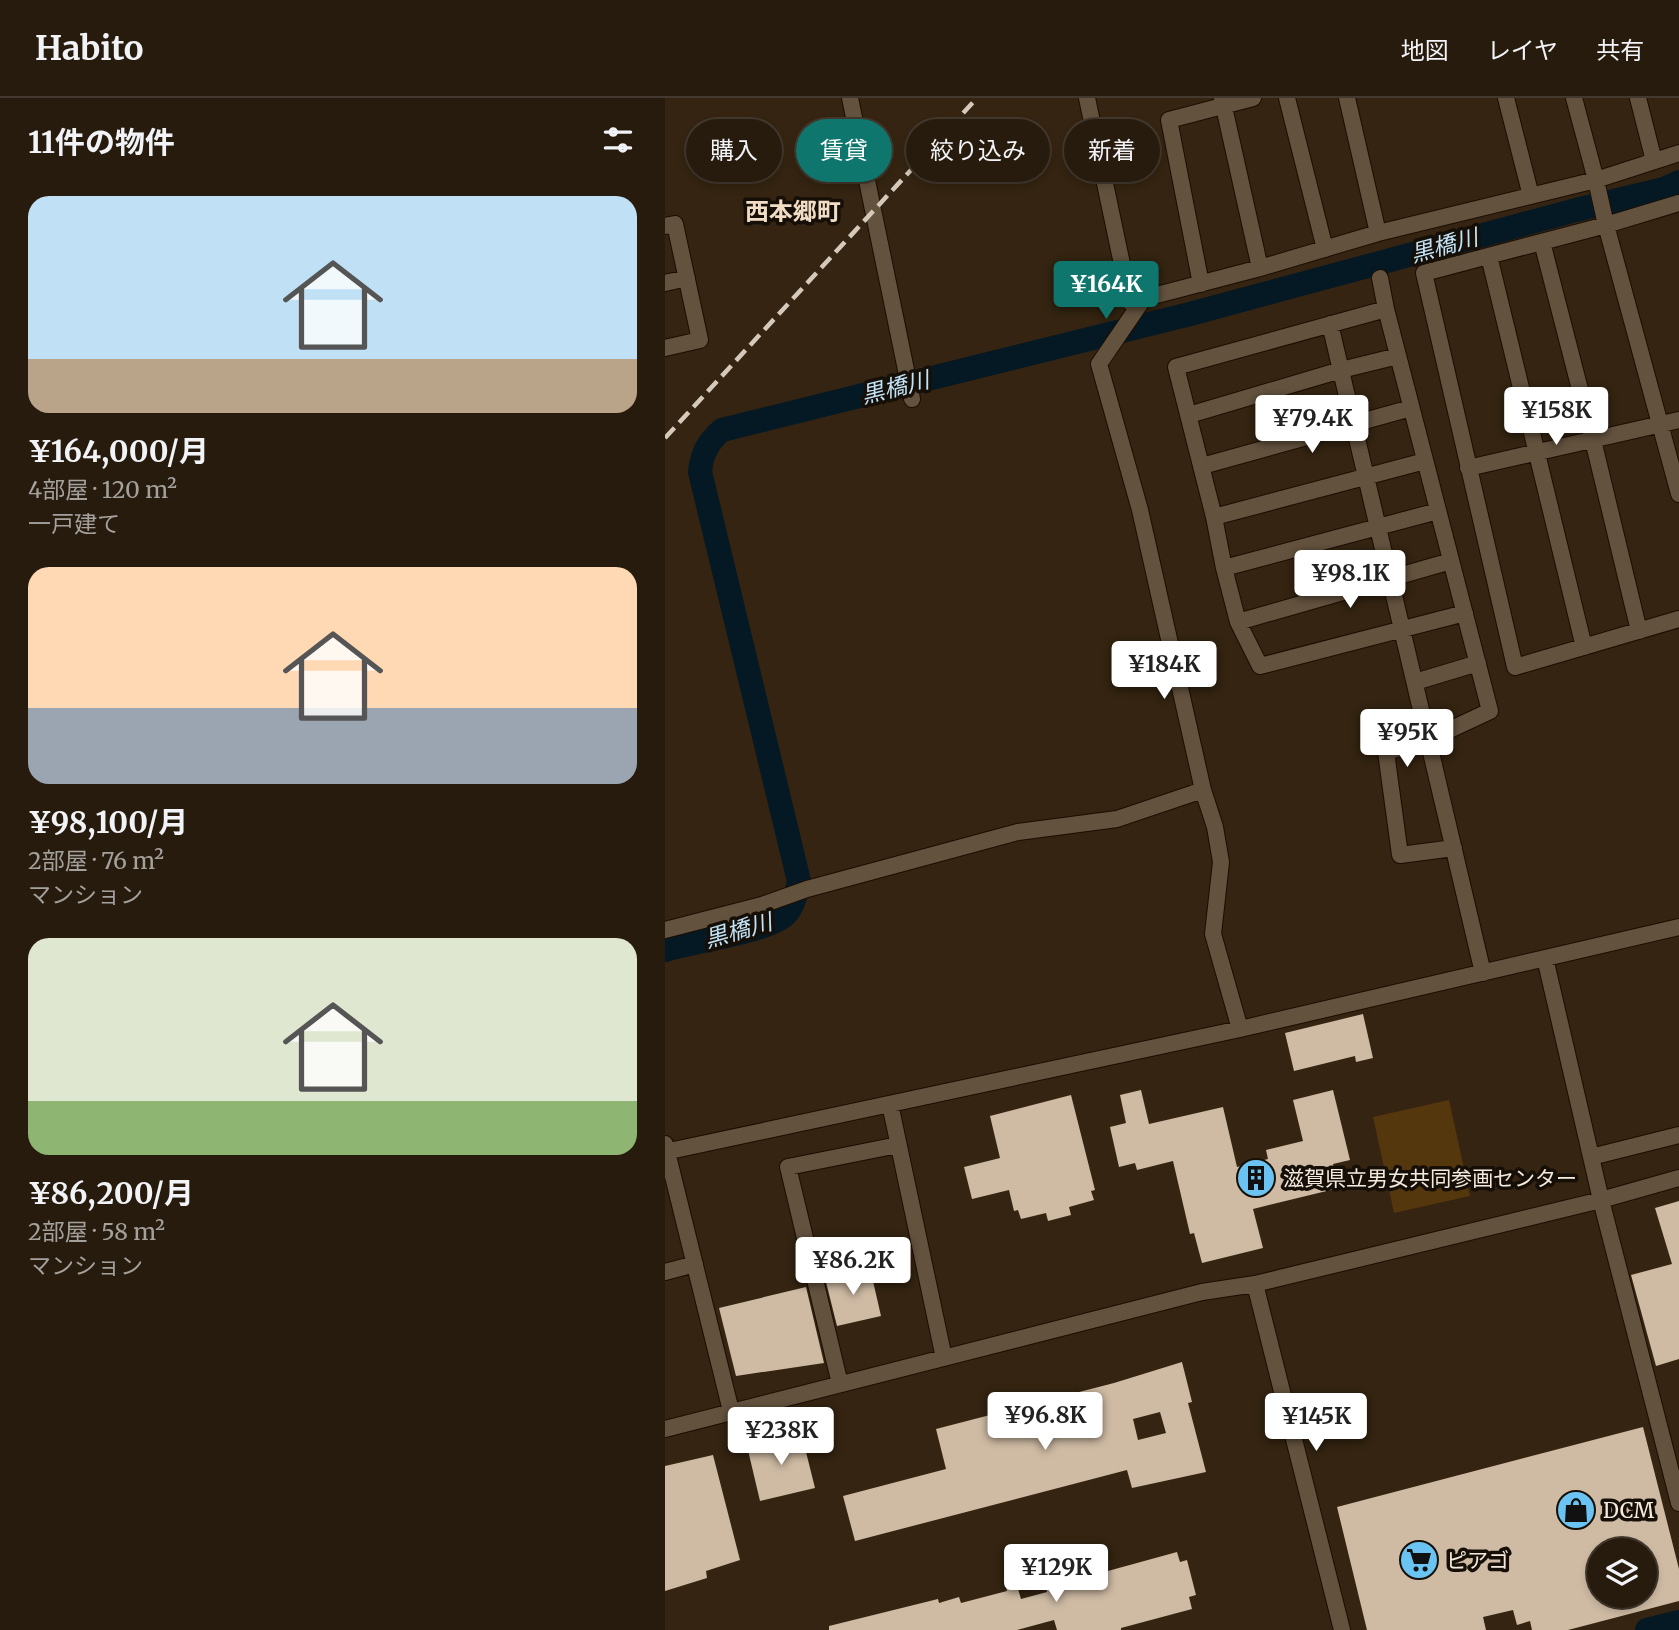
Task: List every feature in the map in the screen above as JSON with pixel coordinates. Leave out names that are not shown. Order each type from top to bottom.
[{"type":"street","points":[[851,98],[912,399]]},
{"type":"street","points":[[1087,98],[1130,302],[1261,268],[1378,233],[1596,180],[1679,153]]},
{"type":"street","points":[[1201,284],[1169,120],[1223,101],[1253,98]]},
{"type":"street","points":[[1287,98],[1325,249]]},
{"type":"street","points":[[1347,98],[1378,233]]},
{"type":"street","points":[[1506,98],[1531,196]]},
{"type":"street","points":[[1574,98],[1679,494]]},
{"type":"street","points":[[1638,98],[1654,161]]},
{"type":"street","points":[[1223,101],[1261,268]]},
{"type":"street","points":[[1678,206],[1424,273],[1515,667],[1679,619]]},
{"type":"street","points":[[665,226],[675,224],[700,340],[665,348]]},
{"type":"street","points":[[1542,242],[1639,631]]},
{"type":"street","points":[[1489,256],[1584,646]]},
{"type":"street","points":[[665,283],[687,278]]},
{"type":"street","points":[[1380,278],[1490,711],[1429,740],[1386,752],[1400,855],[1454,848]]},
{"type":"street","points":[[1144,298],[1099,365],[1140,510],[1203,790],[1215,827],[1220,862],[1213,934],[1240,1029]]},
{"type":"street","points":[[1386,309],[1176,367],[1215,517],[1224,568],[1238,622],[1260,666],[1465,613]]},
{"type":"street","points":[[1330,324],[1483,973]]},
{"type":"street","points":[[1189,415],[1398,356]]},
{"type":"street","points":[[1202,466],[1412,408]]},
{"type":"street","points":[[1468,468],[1679,420]]},
{"type":"street","points":[[1215,517],[1425,461]]},
{"type":"street","points":[[1224,568],[1438,511]]},
{"type":"street","points":[[1238,622],[1451,561]]},
{"type":"street","points":[[1415,682],[1478,663]]},
{"type":"street","points":[[665,930],[1019,832],[1117,819],[1203,790]]},
{"type":"street","points":[[731,1411],[666,1149],[1240,1029],[1679,927]]},
{"type":"street","points":[[1545,958],[1601,1200],[1679,1503]]},
{"type":"street","points":[[890,1104],[944,1358]]},
{"type":"street","points":[[1591,1157],[1679,1135]]},
{"type":"street","points":[[840,1384],[787,1167],[898,1145]]},
{"type":"street","points":[[665,1430],[1202,1292],[1255,1284],[1601,1200],[1679,1178]]},
{"type":"street","points":[[665,1272],[695,1264]]},
{"type":"street","points":[[1255,1284],[1342,1630]]},
{"type":"shaded area","points":[[1449,1100],[1470,1196],[1394,1213],[1373,1117]]},
{"type":"building","points":[[1363,1014],[1373,1058],[1356,1062],[1355,1056],[1294,1071],[1285,1033]]},
{"type":"building","name":"滋賀県立男女共同参画センター","points":[[1141,1090],[1149,1124],[1223,1107],[1237,1167],[1268,1159],[1266,1150],[1303,1141],[1293,1100],[1333,1090],[1350,1160],[1333,1164],[1339,1188],[1253,1209],[1263,1248],[1202,1263],[1194,1233],[1190,1234],[1173,1161],[1137,1170],[1135,1163],[1119,1167],[1110,1127],[1126,1123],[1120,1095]]},
{"type":"building","points":[[1071,1095],[1095,1190],[1091,1191],[1094,1200],[1069,1207],[1071,1215],[1048,1221],[1046,1213],[1021,1219],[1018,1210],[1014,1211],[1009,1190],[972,1199],[964,1167],[1000,1158],[990,1116]]},
{"type":"building","points":[[1679,1201],[1679,1359],[1656,1366],[1631,1275],[1672,1264],[1655,1208]]},
{"type":"building","points":[[870,1268],[881,1316],[837,1326],[826,1282],[829,1281],[828,1278]]},
{"type":"building","points":[[806,1287],[824,1363],[736,1376],[719,1308]]},
{"type":"building","points":[[1182,1362],[1192,1402],[1188,1403],[1206,1472],[1132,1488],[1127,1470],[855,1541],[843,1496],[946,1469],[936,1429],[1114,1383]],"holes":[[[1160,1412],[1166,1433],[1138,1440],[1133,1419]]]},
{"type":"building","points":[[1643,1427],[1679,1569],[1679,1601],[1657,1607],[1657,1538],[1587,1538],[1587,1608],[1652,1608],[1568,1630],[1532,1630],[1530,1621],[1517,1625],[1513,1610],[1483,1617],[1486,1630],[1367,1630],[1337,1507]]},
{"type":"building","points":[[801,1432],[815,1488],[760,1501],[747,1446]]},
{"type":"building","points":[[713,1455],[740,1560],[706,1571],[707,1578],[665,1591],[665,1466]]},
{"type":"building","points":[[1177,1552],[1180,1562],[1187,1560],[1196,1595],[1189,1597],[1192,1609],[1121,1630],[1057,1630],[1054,1620],[1017,1630],[829,1630],[829,1626],[938,1599],[939,1603],[959,1597],[961,1603],[1007,1591],[1005,1583],[1015,1579],[1021,1599],[1047,1592],[1046,1588]]},
{"type":"waterway","name":"黒橋川","points":[[665,950],[776,921],[791,908],[799,881],[700,472],[707,448],[722,430],[1190,314],[1576,210],[1664,189],[1679,182]]},
{"type":"waterway","points":[[1647,1630],[1679,1622]]},
{"type":"railway","points":[[665,438],[977,98]]},
{"type":"place","name":"滋賀県立男女共同参画センター","points":[[1256,1178]]},
{"type":"place","name":"DCM","points":[[1576,1510]]},
{"type":"place","name":"ピアゴ","points":[[1419,1560]]},
{"type":"district","name":"西本郷町","points":[[793,211]]}]
